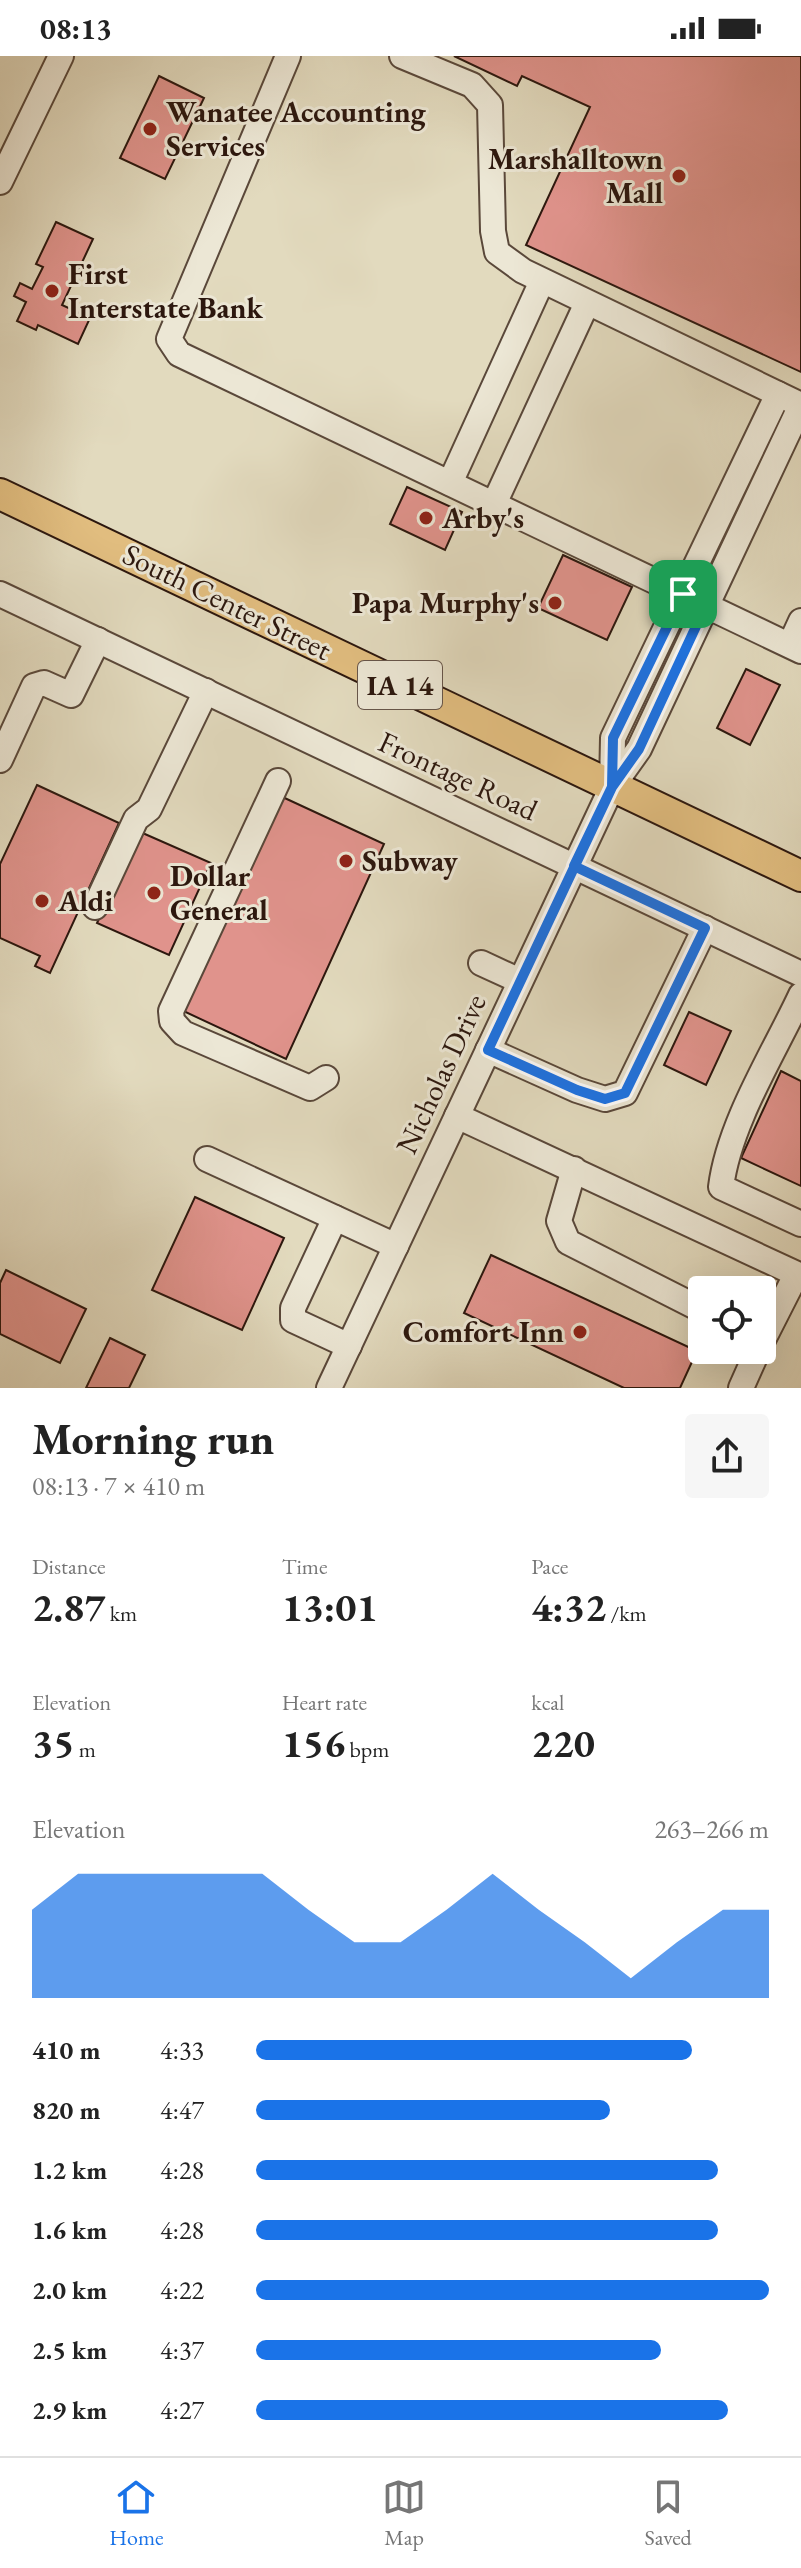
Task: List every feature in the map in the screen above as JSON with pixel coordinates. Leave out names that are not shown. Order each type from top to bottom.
[{"type":"main road","name":"South Center Street","points":[[0,494],[801,876]]},
{"type":"street","points":[[0,182],[61,56]]},
{"type":"street","points":[[288,56],[169,339],[179,354],[795,648],[801,621]]},
{"type":"street","points":[[402,56],[472,85],[490,105],[493,231],[497,252],[542,281],[801,405],[639,749],[612,787]]},
{"type":"street","points":[[450,483],[542,281]]},
{"type":"street","points":[[494,504],[587,303]]},
{"type":"street","points":[[612,787],[613,738],[778,394]]},
{"type":"street","name":"Frontage Road","points":[[1,596],[801,974]]},
{"type":"street","points":[[0,760],[34,686],[44,683],[71,695],[98,640]]},
{"type":"street","points":[[95,907],[136,819],[149,809],[206,691]]},
{"type":"street","points":[[278,781],[171,1011],[172,1021],[183,1033],[310,1088],[326,1078]]},
{"type":"street","name":"Nicholas Drive","points":[[329,1388],[612,787]]},
{"type":"street","points":[[488,1050],[577,1090],[605,1099],[625,1093],[705,928]]},
{"type":"street","points":[[481,963],[520,981]]},
{"type":"street","points":[[801,995],[747,1108],[724,1164],[721,1187],[801,1224]]},
{"type":"street","points":[[457,1116],[799,1275],[776,1315]]},
{"type":"street","points":[[207,1159],[396,1246]]},
{"type":"street","points":[[574,1169],[559,1221],[568,1242],[688,1303]]},
{"type":"street","points":[[335,1218],[293,1308],[293,1320],[349,1346]]},
{"type":"street","points":[[741,1388],[752,1364]]},
{"type":"building","name":"Marshalltown Mall","points":[[454,56],[801,56],[801,372],[526,245],[590,107],[522,76],[517,86]]},
{"type":"building","points":[[159,76],[204,98],[165,179],[120,158]]},
{"type":"building","points":[[56,222],[93,239],[62,305],[90,318],[78,344],[38,325],[36,330],[17,321],[26,302],[14,296],[20,283],[32,289],[43,267],[36,264]]},
{"type":"building","name":"Arby's","points":[[407,487],[462,512],[445,550],[390,524]]},
{"type":"building","points":[[563,555],[632,587],[607,640],[538,608]]},
{"type":"building","points":[[746,669],[780,685],[750,745],[717,728]]},
{"type":"building","name":"Aldi","points":[[37,785],[119,823],[50,973],[35,966],[40,956],[0,938],[0,864]]},
{"type":"building","points":[[276,794],[384,844],[286,1059],[177,1008]]},
{"type":"building","name":"Dollar General","points":[[138,831],[211,863],[169,955],[97,923]]},
{"type":"building","points":[[689,1012],[731,1031],[706,1085],[664,1065]]},
{"type":"building","points":[[781,1071],[801,1081],[801,1186],[741,1158]]},
{"type":"building","points":[[195,1197],[284,1238],[242,1330],[152,1290]]},
{"type":"building","name":"Comfort Inn","points":[[491,1255],[688,1347],[688,1364],[691,1364],[680,1388],[624,1388],[464,1313]]},
{"type":"building","points":[[6,1270],[86,1309],[60,1363],[0,1334],[0,1283]]},
{"type":"building","points":[[110,1338],[145,1355],[129,1388],[86,1388]]},
{"type":"place","name":"Wanatee Accounting Services","points":[[150,129]]},
{"type":"place","name":"Marshalltown Mall","points":[[679,176]]},
{"type":"place","name":"First Interstate Bank","points":[[52,291]]},
{"type":"place","name":"Arby's","points":[[426,518]]},
{"type":"place","name":"Papa Murphy's","points":[[555,603]]},
{"type":"place","name":"Subway","points":[[346,861]]},
{"type":"place","name":"Dollar General","points":[[154,893]]},
{"type":"place","name":"Aldi","points":[[42,901]]},
{"type":"place","name":"Comfort Inn","points":[[580,1332]]},
{"type":"route","points":[[683,594],[613,738],[612,787],[574,866],[488,1050],[577,1090],[605,1099],[625,1093],[705,928],[574,866],[612,787],[639,749],[706,605],[683,594]]}]
